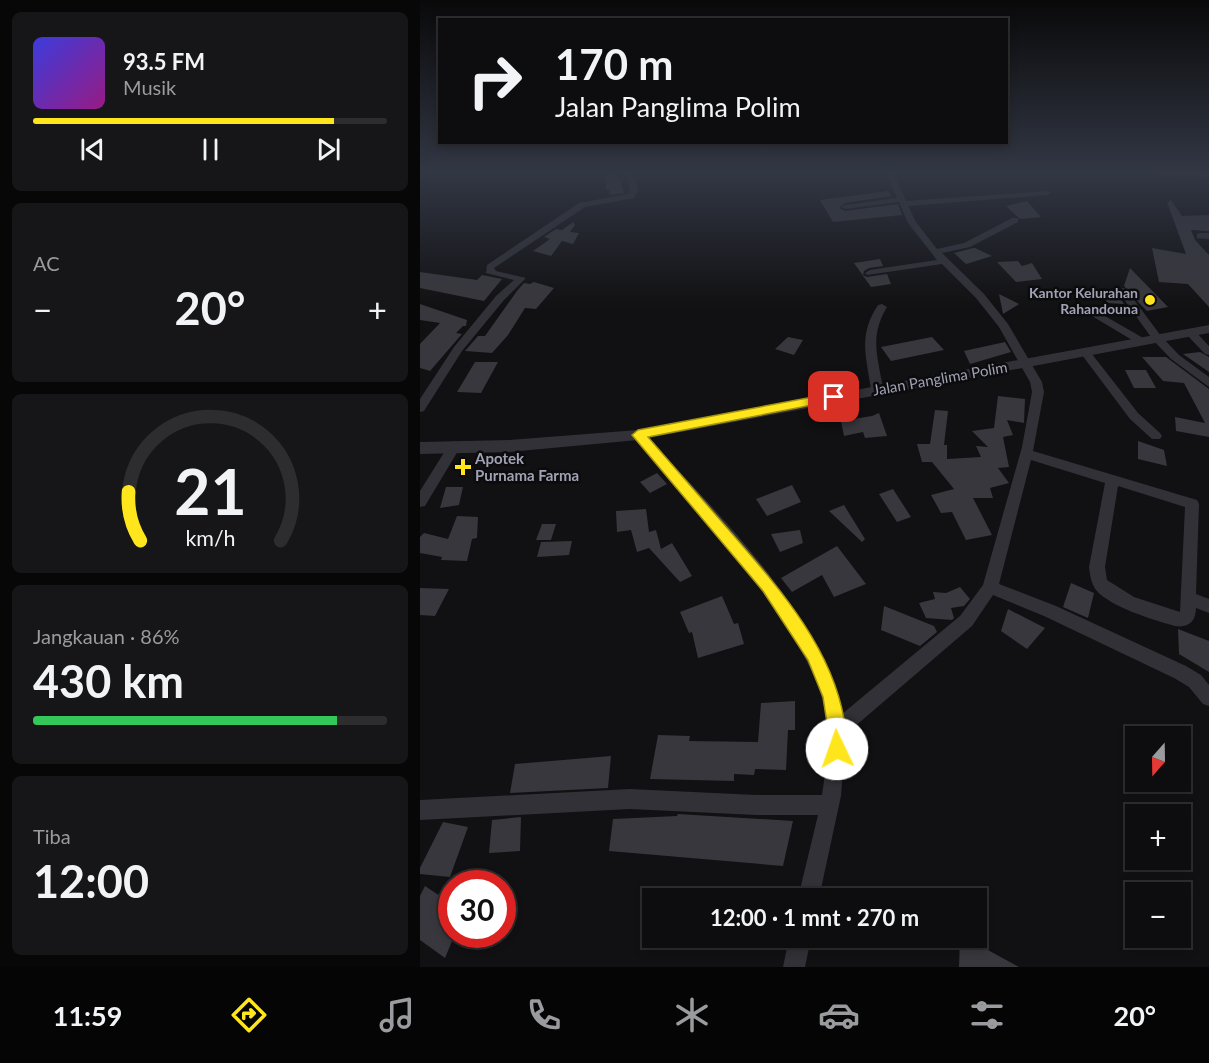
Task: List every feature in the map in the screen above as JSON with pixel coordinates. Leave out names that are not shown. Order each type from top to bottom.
[{"type":"street","points":[[420,408],[458,349],[500,298],[521,278],[493,273],[489,271],[490,267],[564,217]]},
{"type":"street","points":[[837,730],[966,621],[990,587],[1026,454],[1038,392],[1036,382],[1004,326],[980,296],[935,252],[909,217]]},
{"type":"street","points":[[935,252],[967,245],[1015,220]]},
{"type":"street","points":[[870,273],[946,261]]},
{"type":"street","points":[[1123,291],[1157,338],[1175,357],[1209,383]]},
{"type":"street","points":[[877,389],[868,338],[872,320],[882,307]]},
{"type":"street","points":[[1091,311],[1141,341]]},
{"type":"street","name":"Jalan Panglima Polim","points":[[420,448],[509,446],[638,435],[1209,329]]},
{"type":"street","points":[[1191,333],[1209,352]]},
{"type":"street","points":[[1084,351],[1127,408],[1156,436]]},
{"type":"street","points":[[638,435],[768,587],[815,655],[831,697],[837,730],[836,767],[811,888]]},
{"type":"street","points":[[420,502],[455,446]]},
{"type":"street","points":[[1026,454],[1112,479],[1192,504],[1188,615],[1183,620],[1172,618],[1122,598],[1102,586],[1097,575],[1097,567],[1112,479]]},
{"type":"street","points":[[990,587],[1050,611],[1180,672],[1195,681],[1209,698]]},
{"type":"street","points":[[1188,598],[1209,606]]},
{"type":"street","points":[[420,810],[630,799],[756,805],[829,805]]},
{"type":"street","points":[[794,967],[798,948]]},
{"type":"building","points":[[830,217],[881,217],[833,222]]},
{"type":"building","points":[[1173,217],[1209,217],[1209,231],[1191,230],[1195,240],[1209,255],[1209,307],[1188,284],[1159,282],[1152,248],[1186,254]]},
{"type":"building","points":[[573,222],[575,225],[570,232],[579,233],[573,244],[562,241],[551,256],[533,251],[550,239],[544,237],[556,229],[562,230]]},
{"type":"building","points":[[973,248],[992,256],[966,264],[954,253]]},
{"type":"building","points":[[880,259],[883,266],[869,268],[864,271],[863,275],[867,277],[887,274],[891,284],[871,287],[854,263]]},
{"type":"building","points":[[1018,261],[1022,266],[1032,263],[1042,279],[1016,282],[997,262]]},
{"type":"building","points":[[1130,268],[1168,307],[1147,311],[1140,304],[1124,286]]},
{"type":"building","points":[[420,272],[477,280],[482,275],[502,279],[484,301],[420,288]]},
{"type":"building","points":[[534,282],[554,288],[536,309],[525,308],[508,335],[492,353],[465,351],[478,336],[485,336],[524,283]]},
{"type":"building","points":[[1096,289],[1117,289],[1116,292],[1124,304],[1108,303]]},
{"type":"building","points":[[999,294],[1019,304],[1003,314]]},
{"type":"building","points":[[420,304],[467,320],[466,326],[456,333],[462,334],[430,371],[420,368],[420,344],[440,323],[420,320]]},
{"type":"building","points":[[788,337],[803,340],[794,355],[775,349]]},
{"type":"building","points":[[932,337],[944,350],[891,361],[881,347]]},
{"type":"building","points":[[1005,342],[1011,352],[970,364],[964,351]]},
{"type":"building","points":[[1200,352],[1209,357],[1209,372],[1183,354]]},
{"type":"building","points":[[1142,357],[1166,357],[1209,389],[1209,437],[1176,431],[1175,417],[1205,423],[1184,383],[1163,381]]},
{"type":"building","points":[[475,362],[498,362],[481,393],[457,392]]},
{"type":"building","points":[[1125,370],[1146,370],[1156,388],[1134,388]]},
{"type":"building","points":[[998,396],[1025,399],[1024,423],[1007,420],[1013,435],[1003,437],[1009,467],[998,468],[1009,483],[990,488],[993,498],[973,498],[992,535],[966,540],[952,512],[941,513],[931,495],[954,489],[932,462],[922,462],[917,444],[930,444],[935,410],[948,411],[944,445],[947,445],[947,459],[981,457],[976,446],[988,447],[972,431],[994,428]]},
{"type":"building","points":[[879,413],[887,436],[865,438],[863,432],[844,436],[841,421]]},
{"type":"building","points":[[1138,441],[1164,450],[1167,466],[1138,459]]},
{"type":"building","points":[[657,473],[667,484],[650,493],[640,482]]},
{"type":"building","points":[[792,485],[801,502],[767,516],[756,499]]},
{"type":"building","points":[[446,487],[463,487],[459,505],[440,508]]},
{"type":"building","points":[[893,489],[911,517],[897,522],[879,494]]},
{"type":"building","points":[[844,505],[865,539],[862,542],[829,511]]},
{"type":"building","points":[[646,509],[649,532],[656,530],[661,549],[672,543],[692,576],[680,582],[649,548],[637,552],[631,530],[617,532],[616,511]]},
{"type":"building","points":[[457,516],[478,517],[477,538],[472,539],[467,561],[441,560],[442,557],[420,553],[420,537],[424,533],[448,539]]},
{"type":"building","points":[[542,524],[556,524],[551,540],[536,540]]},
{"type":"building","points":[[800,530],[803,543],[780,552],[771,534]]},
{"type":"building","points":[[572,541],[569,555],[537,557],[541,542]]},
{"type":"building","points":[[837,546],[866,584],[834,597],[822,575],[792,592],[781,578]]},
{"type":"building","points":[[1071,583],[1094,593],[1088,618],[1063,607]]},
{"type":"building","points":[[960,587],[970,599],[964,606],[951,608],[954,618],[952,620],[926,618],[919,603],[935,599],[933,592],[946,593]]},
{"type":"building","points":[[420,588],[449,589],[435,616],[420,615]]},
{"type":"building","points":[[722,596],[734,624],[738,623],[744,644],[698,658],[692,632],[689,633],[680,612]]},
{"type":"building","points":[[884,606],[934,626],[937,632],[920,646],[881,630]]},
{"type":"building","points":[[1008,609],[1045,628],[1027,649],[1001,631]]},
{"type":"building","points":[[1178,629],[1209,641],[1209,672],[1179,654]]},
{"type":"building","points":[[795,701],[795,730],[788,730],[786,770],[755,769],[754,775],[734,774],[734,781],[650,779],[658,735],[690,736],[689,741],[758,742],[761,703]]},
{"type":"building","points":[[611,756],[608,788],[510,793],[515,764]]},
{"type":"building","points":[[678,814],[793,821],[783,866],[609,851],[613,819],[677,816]]},
{"type":"building","points":[[521,817],[520,851],[489,853],[492,820]]},
{"type":"building","points":[[443,822],[468,827],[453,870],[438,870],[438,876],[420,874],[420,868]]},
{"type":"building","points":[[425,886],[438,895],[438,948],[449,948],[445,958],[420,940],[420,896]]},
{"type":"building","points":[[960,948],[984,948],[1019,967],[959,967]]},
{"type":"place","name":"Kantor Kelurahan Rahandouna","points":[[1150,300]]},
{"type":"place","name":"Apotek Purnama Farma","points":[[463,467]]},
{"type":"route","points":[[834,397],[638,435],[768,587],[815,655],[831,697],[837,730],[837,749]]}]
